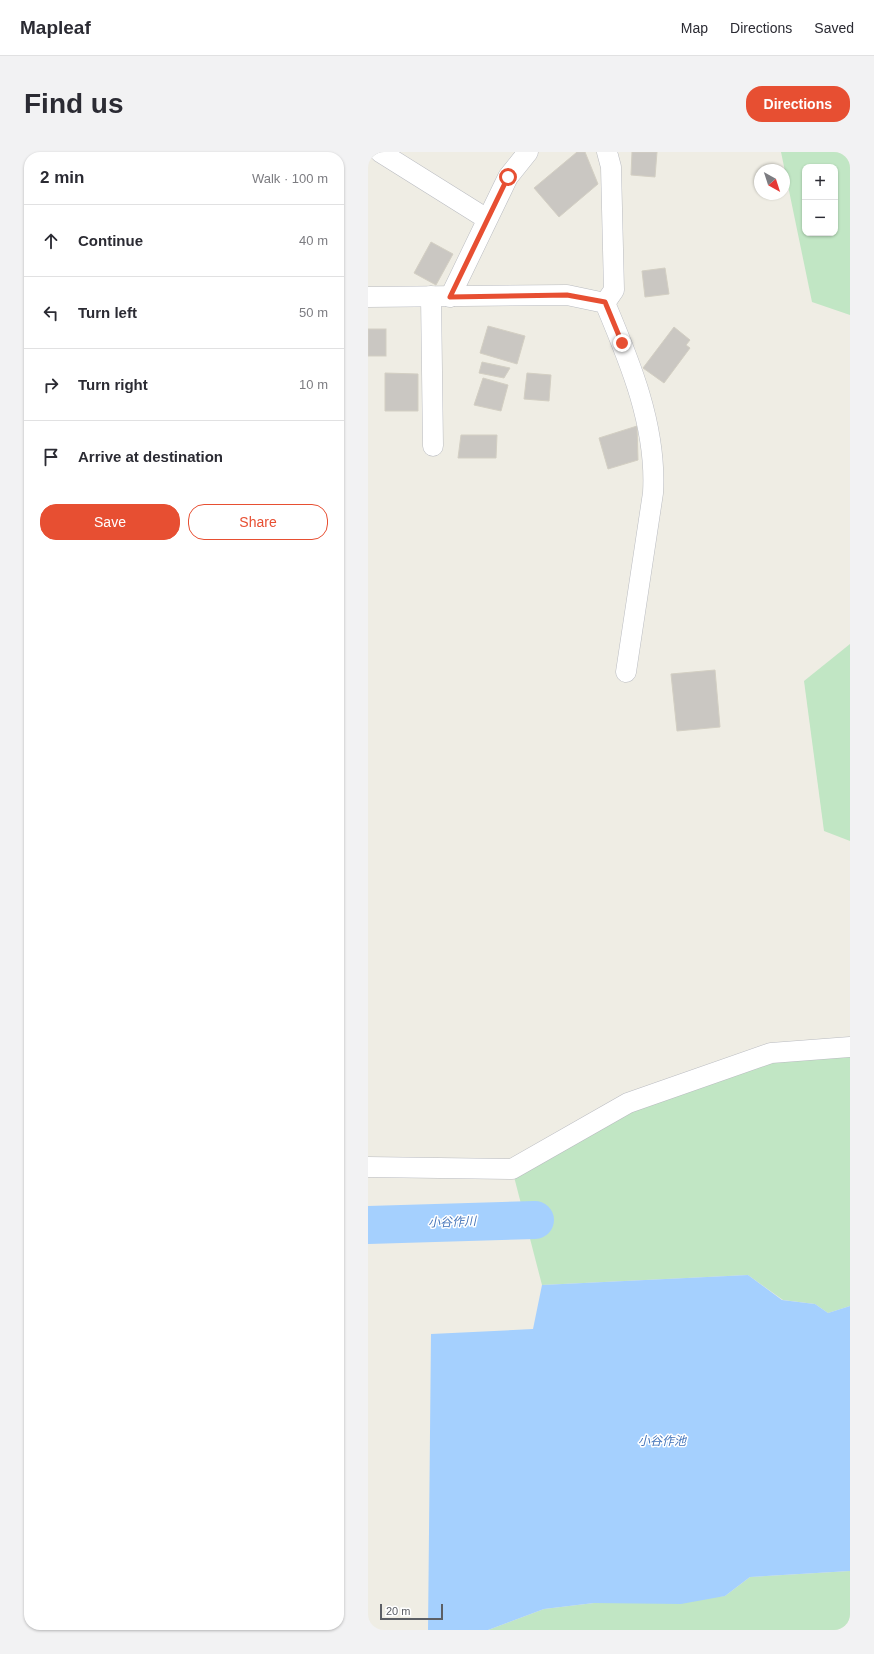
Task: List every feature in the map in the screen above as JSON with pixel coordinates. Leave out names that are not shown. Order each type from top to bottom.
[{"type":"street","points":[[380,152],[486,219]]},
{"type":"street","points":[[450,297],[486,219],[508,177],[528,152]]},
{"type":"street","points":[[605,302],[614,290],[611,167],[607,152]]},
{"type":"street","points":[[368,297],[567,295],[605,302]]},
{"type":"street","points":[[431,296],[433,446]]},
{"type":"street","points":[[605,302],[622,343],[646,416],[654,471],[653,493],[626,672]]},
{"type":"street","points":[[368,1167],[512,1169],[628,1103],[771,1053],[850,1047]]},
{"type":"green space","points":[[781,152],[850,152],[850,315],[812,302],[790,196],[790,164],[783,164]]},
{"type":"green space","points":[[850,644],[850,841],[824,831],[804,681]]},
{"type":"green space","points":[[850,1047],[850,1306],[828,1313],[815,1304],[783,1300],[748,1275],[542,1285],[512,1169],[628,1103],[771,1053]]},
{"type":"green space","points":[[850,1571],[850,1630],[488,1630],[544,1609],[594,1603],[636,1602],[725,1596],[750,1577]]},
{"type":"water","name":"小谷作池","points":[[748,1275],[782,1300],[815,1304],[828,1313],[850,1306],[850,1571],[750,1577],[725,1596],[681,1604],[594,1603],[544,1609],[488,1630],[428,1630],[431,1334],[533,1329],[542,1285]]},
{"type":"building","points":[[577,152],[585,152],[598,184],[559,217],[534,188]]},
{"type":"building","points":[[632,152],[657,152],[655,177],[631,175]]},
{"type":"building","points":[[431,242],[453,254],[436,285],[414,273]]},
{"type":"building","points":[[665,268],[669,294],[645,297],[642,271]]},
{"type":"building","points":[[488,326],[525,336],[517,364],[480,353]]},
{"type":"building","points":[[674,327],[690,340],[686,345],[690,348],[664,383],[643,368]]},
{"type":"building","points":[[368,329],[386,329],[386,356],[368,356]]},
{"type":"building","points":[[482,362],[510,368],[504,378],[479,373]]},
{"type":"building","points":[[385,373],[418,374],[418,411],[385,411]]},
{"type":"building","points":[[527,373],[551,375],[549,401],[524,399]]},
{"type":"building","points":[[483,378],[508,385],[501,411],[474,405]]},
{"type":"building","points":[[637,426],[638,460],[608,469],[599,438]]},
{"type":"building","points":[[461,435],[497,435],[496,458],[458,458]]},
{"type":"building","points":[[715,670],[720,727],[677,731],[671,674]]},
{"type":"waterway","name":"小谷作川","points":[[368,1225],[535,1220]]},
{"type":"route","points":[[508,177],[486,219],[450,297],[567,295],[605,302],[622,343]]}]
